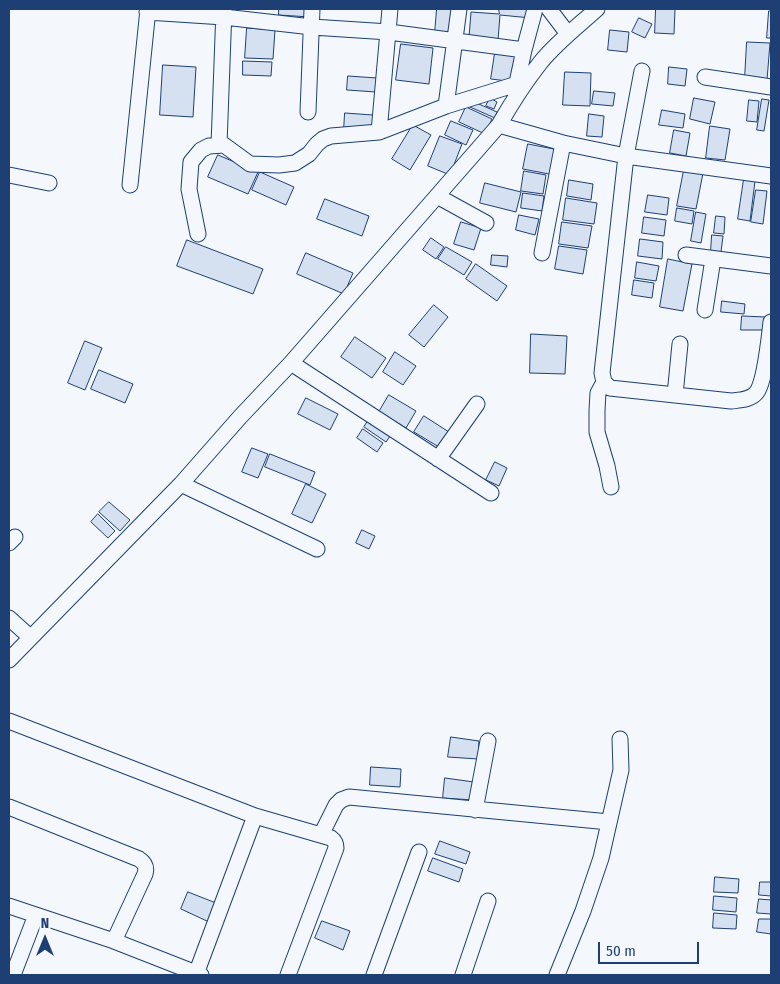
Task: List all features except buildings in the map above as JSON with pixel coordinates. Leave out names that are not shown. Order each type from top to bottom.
[{"type":"street","points":[[308,112],[312,9]]},
{"type":"street","points":[[379,132],[390,9]]},
{"type":"street","points":[[446,106],[459,9]]},
{"type":"street","points":[[512,104],[535,9]]},
{"type":"street","points":[[549,9],[568,34]]},
{"type":"street","points":[[9,660],[181,484],[291,363],[499,125],[541,62],[568,34],[597,9]]},
{"type":"street","points":[[130,185],[148,11],[224,13],[312,27],[389,32],[524,50]]},
{"type":"street","points":[[219,145],[224,13]]},
{"type":"street","points":[[642,71],[626,156],[602,372],[604,382],[610,388],[731,401],[746,400],[756,393],[763,379],[771,322]]},
{"type":"street","points":[[705,77],[771,87]]},
{"type":"street","points":[[198,234],[188,189],[191,162],[201,150],[209,146],[219,145],[228,147],[250,164],[279,165],[294,162],[308,154],[323,139],[331,136],[379,132],[446,106],[517,84]]},
{"type":"street","points":[[499,125],[563,143],[626,156],[771,176]]},
{"type":"street","points":[[542,254],[563,143]]},
{"type":"street","points":[[9,175],[49,183]]},
{"type":"street","points":[[437,196],[486,223]]},
{"type":"street","points":[[686,255],[771,266]]},
{"type":"street","points":[[705,310],[713,259]]},
{"type":"street","points":[[675,395],[680,344]]},
{"type":"street","points":[[291,363],[491,493]]},
{"type":"street","points":[[604,382],[598,393],[596,410],[597,432],[611,487]]},
{"type":"street","points":[[438,459],[477,404]]},
{"type":"street","points":[[181,484],[317,550]]},
{"type":"street","points":[[9,618],[30,637]]},
{"type":"street","points":[[9,721],[255,816],[334,840],[336,848],[288,975]]},
{"type":"street","points":[[557,975],[583,911],[601,858],[621,770],[620,738]]},
{"type":"street","points":[[475,810],[488,740]]},
{"type":"street","points":[[320,836],[336,805],[341,800],[350,797],[609,822]]},
{"type":"street","points":[[9,807],[144,862],[145,874],[114,941]]},
{"type":"street","points":[[9,906],[114,941],[198,974],[255,816]]},
{"type":"street","points":[[374,975],[419,852]]},
{"type":"street","points":[[463,975],[488,901]]},
{"type":"street","points":[[13,975],[36,915]]}]
